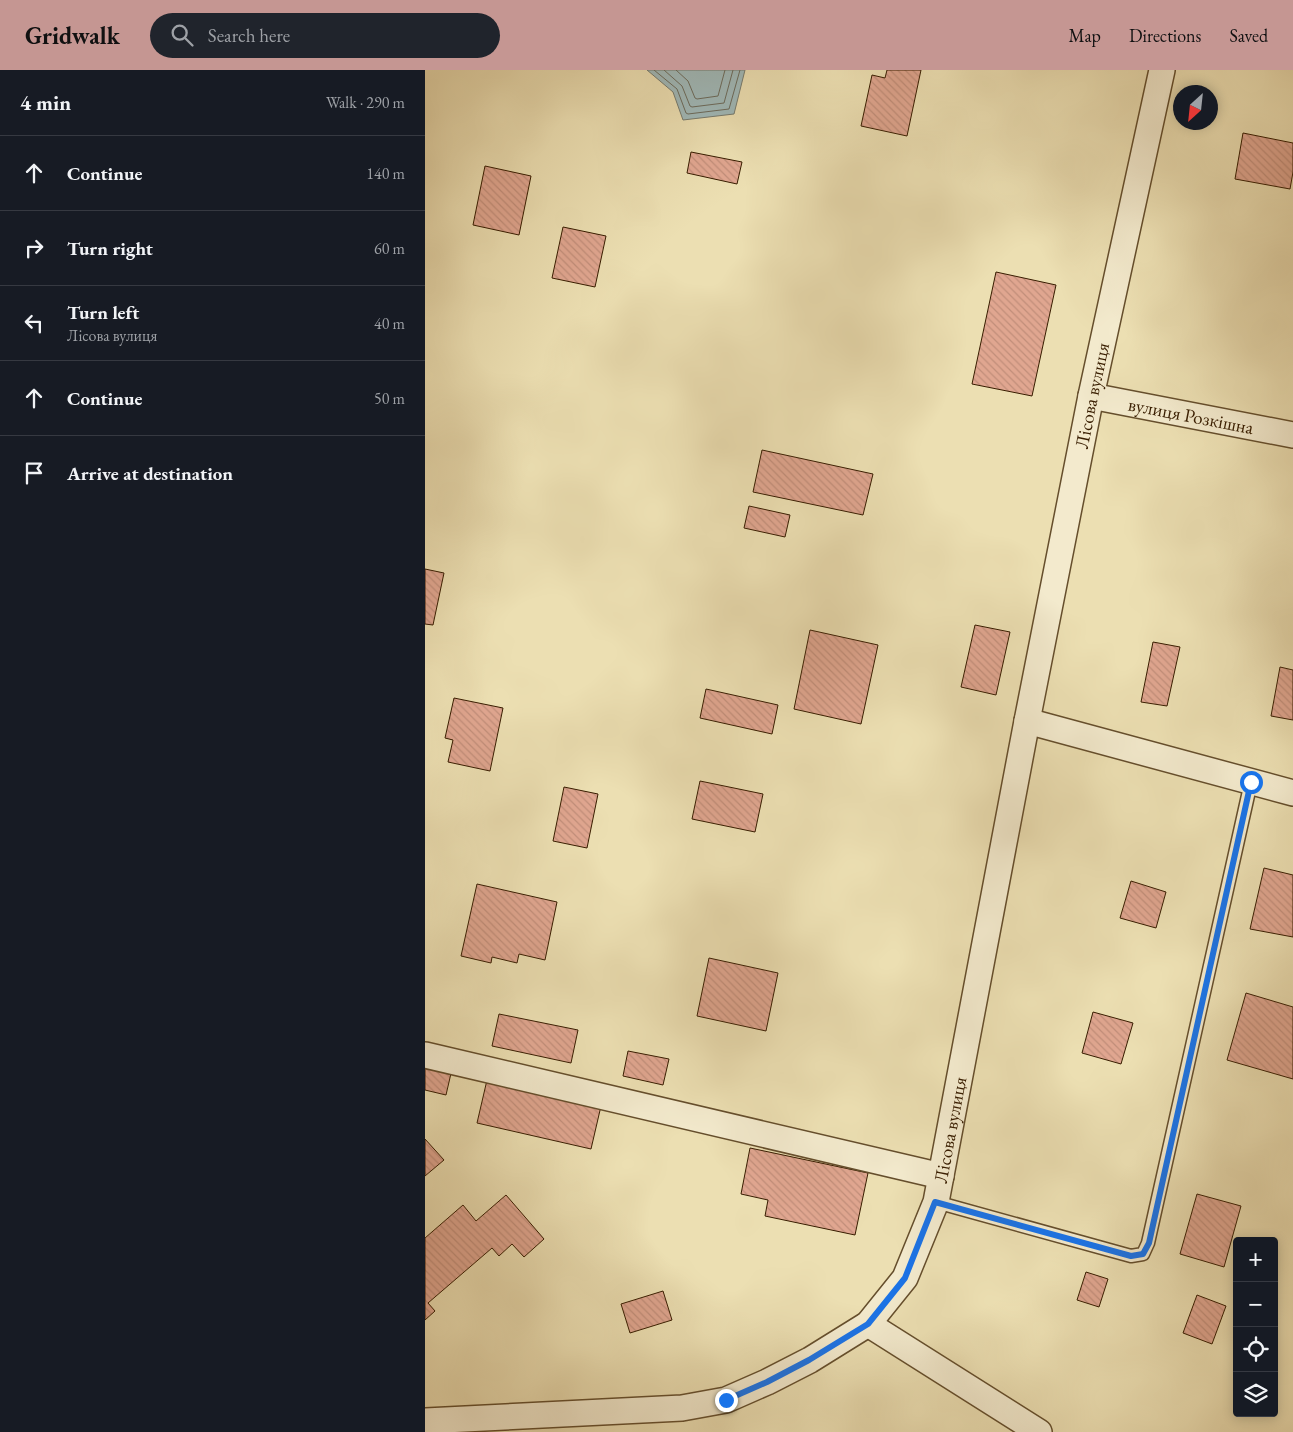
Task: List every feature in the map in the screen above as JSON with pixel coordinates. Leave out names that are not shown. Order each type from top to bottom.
[{"type":"street","name":"Лісова вулиця","points":[[425,1421],[682,1408],[726,1400],[767,1382],[809,1360],[868,1324],[905,1278],[935,1202],[941,1176],[1091,396],[1162,70]]},
{"type":"street","name":"вулиця Розкішна","points":[[1091,396],[1293,435]]},
{"type":"street","points":[[1027,721],[1293,793]]},
{"type":"street","points":[[425,1055],[941,1176]]},
{"type":"street","points":[[868,1324],[1039,1432]]},
{"type":"lane","points":[[935,1202],[1131,1256],[1143,1254],[1149,1243],[1251,782]]},
{"type":"water","points":[[647,70],[745,70],[734,114],[683,120],[673,92]]},
{"type":"building","points":[[887,70],[921,70],[907,136],[861,126],[872,75],[885,78]]},
{"type":"building","points":[[1243,133],[1293,143],[1293,172],[1290,189],[1235,179]]},
{"type":"building","points":[[691,152],[742,162],[737,184],[687,173]]},
{"type":"building","points":[[485,166],[531,176],[519,235],[473,225]]},
{"type":"building","points":[[563,227],[606,236],[595,287],[552,278]]},
{"type":"building","points":[[996,272],[1056,285],[1032,396],[972,384]]},
{"type":"building","points":[[762,450],[873,474],[863,515],[753,492]]},
{"type":"building","points":[[749,506],[790,515],[785,537],[744,528]]},
{"type":"building","points":[[425,569],[444,573],[433,625],[425,624]]},
{"type":"building","points":[[975,625],[1010,632],[996,695],[961,687]]},
{"type":"building","points":[[810,630],[878,645],[861,724],[794,709]]},
{"type":"building","points":[[1153,642],[1180,647],[1167,706],[1141,702]]},
{"type":"building","points":[[1280,667],[1293,670],[1293,720],[1271,716]]},
{"type":"building","points":[[706,689],[778,705],[772,734],[700,718]]},
{"type":"building","points":[[454,698],[503,708],[490,771],[448,762],[453,740],[445,738]]},
{"type":"building","points":[[700,781],[763,794],[755,832],[692,819]]},
{"type":"building","points":[[564,787],[598,794],[587,848],[553,841]]},
{"type":"building","points":[[1264,868],[1293,875],[1293,937],[1250,929]]},
{"type":"building","points":[[1131,881],[1166,892],[1156,928],[1120,918]]},
{"type":"building","points":[[477,884],[557,902],[545,960],[519,954],[517,963],[492,957],[491,963],[461,956]]},
{"type":"building","points":[[709,958],[778,973],[766,1031],[697,1016]]},
{"type":"building","points":[[1246,993],[1293,1007],[1293,1079],[1227,1060]]},
{"type":"building","points":[[1093,1012],[1133,1023],[1121,1064],[1082,1053]]},
{"type":"building","points":[[499,1014],[578,1030],[571,1063],[492,1046]]},
{"type":"building","points":[[628,1051],[669,1059],[663,1085],[623,1076]]},
{"type":"building","points":[[425,1064],[452,1069],[446,1095],[425,1090]]},
{"type":"building","points":[[487,1080],[601,1106],[591,1149],[477,1123]]},
{"type":"building","points":[[425,1139],[444,1160],[425,1176]]},
{"type":"building","points":[[750,1148],[868,1173],[855,1235],[765,1216],[768,1200],[741,1194]]},
{"type":"building","points":[[1197,1194],[1241,1206],[1224,1267],[1180,1254]]},
{"type":"building","points":[[506,1195],[544,1239],[524,1257],[512,1244],[499,1256],[492,1248],[428,1303],[435,1311],[425,1320],[425,1238],[463,1205],[476,1221]]},
{"type":"building","points":[[1086,1272],[1108,1279],[1099,1307],[1077,1300]]},
{"type":"building","points":[[663,1291],[672,1320],[630,1333],[621,1304]]},
{"type":"building","points":[[1197,1295],[1226,1306],[1212,1344],[1183,1333]]},
{"type":"route","points":[[726,1400],[767,1382],[809,1360],[868,1324],[905,1278],[935,1202],[1131,1256],[1143,1254],[1149,1243],[1251,782]]}]
